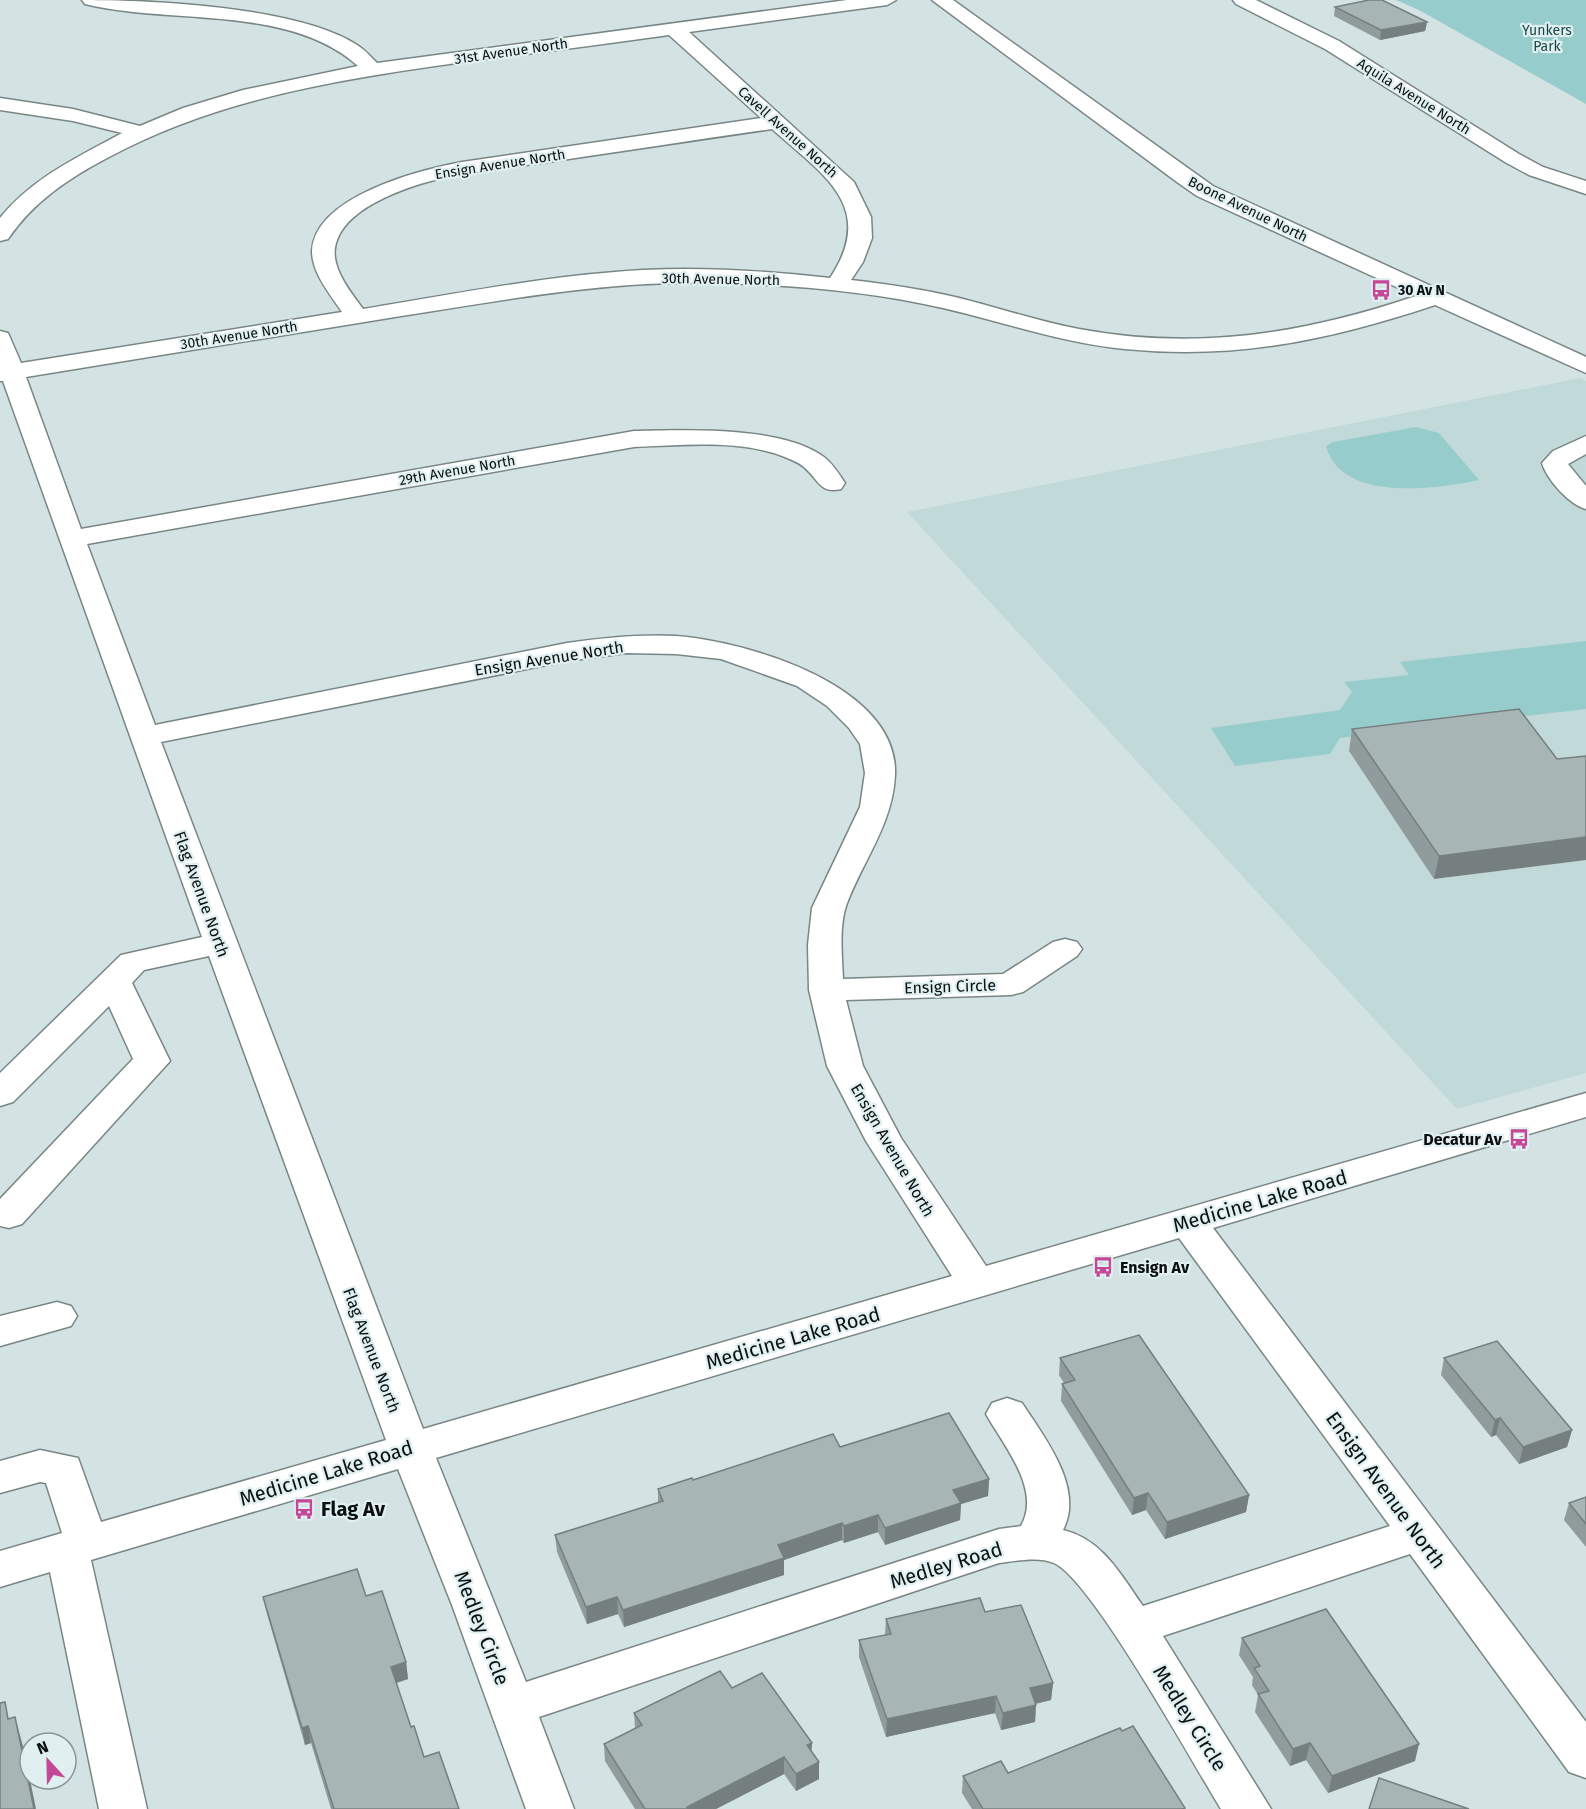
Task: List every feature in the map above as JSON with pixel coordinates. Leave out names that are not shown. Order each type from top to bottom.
[{"type":"street","points":[[91,0],[123,7],[278,22],[309,28],[348,46],[366,59],[374,70]]},
{"type":"street","name":"31st Avenue North","points":[[141,132],[182,115],[277,87],[374,70],[887,0]]},
{"type":"street","name":"Boone Avenue North","points":[[941,0],[1205,191],[1586,366]]},
{"type":"street","name":"Aquila Avenue North","points":[[1243,0],[1332,45],[1512,158],[1536,171],[1586,188]]},
{"type":"street","name":"Cavell Avenue North","points":[[674,29],[843,182],[860,217],[861,238],[852,262],[836,286]]},
{"type":"street","points":[[0,104],[74,115],[141,132]]},
{"type":"street","name":"Ensign Avenue North","points":[[356,316],[325,260],[325,242],[338,224],[355,207],[381,192],[412,180],[476,166],[777,122]]},
{"type":"street","points":[[0,234],[26,200],[34,194],[97,153],[141,132]]},
{"type":"street","name":"30th Avenue North","points":[[6,373],[540,286],[608,279],[678,276],[740,277],[836,286],[960,305],[1061,332],[1118,341],[1174,345],[1229,345],[1294,338],[1374,319],[1437,297]]},
{"type":"street","name":"Flag Avenue North","points":[[0,338],[6,373],[71,539],[410,1448]]},
{"type":"street","name":"29th Avenue North","points":[[71,539],[634,439],[681,437],[726,440],[780,448],[811,459],[832,483]]},
{"type":"street","points":[[1586,444],[1562,456],[1555,463],[1557,470],[1586,501]]},
{"type":"street","name":"Ensign Avenue North","points":[[145,736],[567,652],[626,644],[676,645],[726,651],[807,680],[837,700],[860,722],[875,744],[879,773],[876,807],[829,908],[825,945],[826,990],[845,1066],[885,1142],[978,1285]]},
{"type":"street","points":[[0,1094],[133,962],[220,943]]},
{"type":"street","name":"Ensign Circle","points":[[826,990],[1011,984],[1065,949]]},
{"type":"street","points":[[0,1212],[9,1215],[152,1061],[114,981]]},
{"type":"street","name":"Medicine Lake Road","points":[[0,1569],[410,1448],[978,1285],[1586,1105]]},
{"type":"street","name":"Ensign Avenue North","points":[[1188,1222],[1586,1758]]},
{"type":"street","points":[[0,1331],[57,1316]]},
{"type":"street","points":[[1007,1414],[1040,1468],[1045,1486],[1049,1514],[1035,1542]]},
{"type":"street","name":"Medley Circle","points":[[410,1448],[513,1706],[550,1809]]},
{"type":"street","points":[[0,1477],[40,1466],[63,1470],[123,1809]]},
{"type":"street","points":[[1133,1627],[1418,1534]]},
{"type":"street","name":"Medley Road","points":[[513,1706],[999,1546],[1035,1542],[1066,1548],[1093,1569],[1133,1627]]},
{"type":"street","name":"Medley Circle","points":[[1133,1627],[1247,1809]]},
{"type":"shaded area","points":[[1580,378],[1586,381],[1586,1073],[1457,1109],[907,512]]},
{"type":"green space","name":"Yunkers Park","points":[[1396,0],[1586,0],[1586,104],[1419,10]]},
{"type":"green space","points":[[1416,427],[1439,433],[1479,480],[1416,488],[1392,488],[1370,484],[1350,477],[1335,464],[1326,446],[1333,442]]},
{"type":"green space","points":[[1586,641],[1586,709],[1340,738],[1330,754],[1235,766],[1211,728],[1340,710],[1352,692],[1344,682],[1409,675],[1400,662]]},
{"type":"building","points":[[1369,0],[1382,0],[1427,22],[1381,30],[1335,7]]},
{"type":"building","points":[[1519,709],[1557,759],[1586,756],[1586,837],[1439,856],[1352,729]]},
{"type":"building","points":[[1139,1335],[1249,1495],[1167,1522],[1148,1493],[1134,1498],[1062,1384],[1075,1380],[1060,1358]]},
{"type":"building","points":[[1497,1341],[1572,1430],[1523,1447],[1500,1418],[1495,1420],[1444,1358]]},
{"type":"building","points":[[949,1413],[989,1479],[953,1490],[961,1503],[885,1528],[878,1515],[844,1526],[842,1523],[778,1545],[784,1558],[623,1610],[617,1597],[586,1607],[555,1535],[663,1501],[658,1489],[692,1478],[693,1480],[833,1434],[840,1447]]},
{"type":"building","points":[[1586,1497],[1586,1524],[1569,1503]]},
{"type":"building","points":[[357,1569],[366,1596],[382,1591],[406,1662],[391,1667],[411,1727],[414,1726],[424,1757],[439,1752],[459,1809],[334,1809],[308,1726],[302,1728],[263,1597]]},
{"type":"building","points":[[980,1598],[985,1612],[1021,1605],[1053,1683],[1030,1688],[1036,1705],[1003,1713],[996,1696],[887,1719],[859,1640],[891,1634],[886,1619]]},
{"type":"building","points":[[1326,1609],[1419,1744],[1332,1776],[1310,1743],[1293,1749],[1258,1694],[1269,1691],[1254,1668],[1260,1666],[1242,1638]]},
{"type":"building","points":[[720,1671],[732,1688],[762,1673],[812,1743],[807,1745],[819,1762],[796,1774],[784,1757],[687,1807],[688,1809],[645,1809],[604,1744],[642,1725],[634,1713]]},
{"type":"building","points":[[5,1702],[8,1719],[15,1717],[18,1732],[18,1791],[30,1791],[34,1809],[0,1809],[0,1703]]},
{"type":"building","points":[[1133,1726],[1185,1808],[983,1809],[963,1776],[1001,1761],[1008,1773],[1120,1728],[1122,1731]]},
{"type":"building","points":[[1379,1778],[1469,1809],[1369,1809]]},
{"type":"place","name":"30 Av N","points":[[1381,290]]},
{"type":"place","name":"Decatur Av","points":[[1519,1139]]},
{"type":"place","name":"Ensign Av","points":[[1103,1267]]},
{"type":"place","name":"Flag Av","points":[[304,1509]]}]
